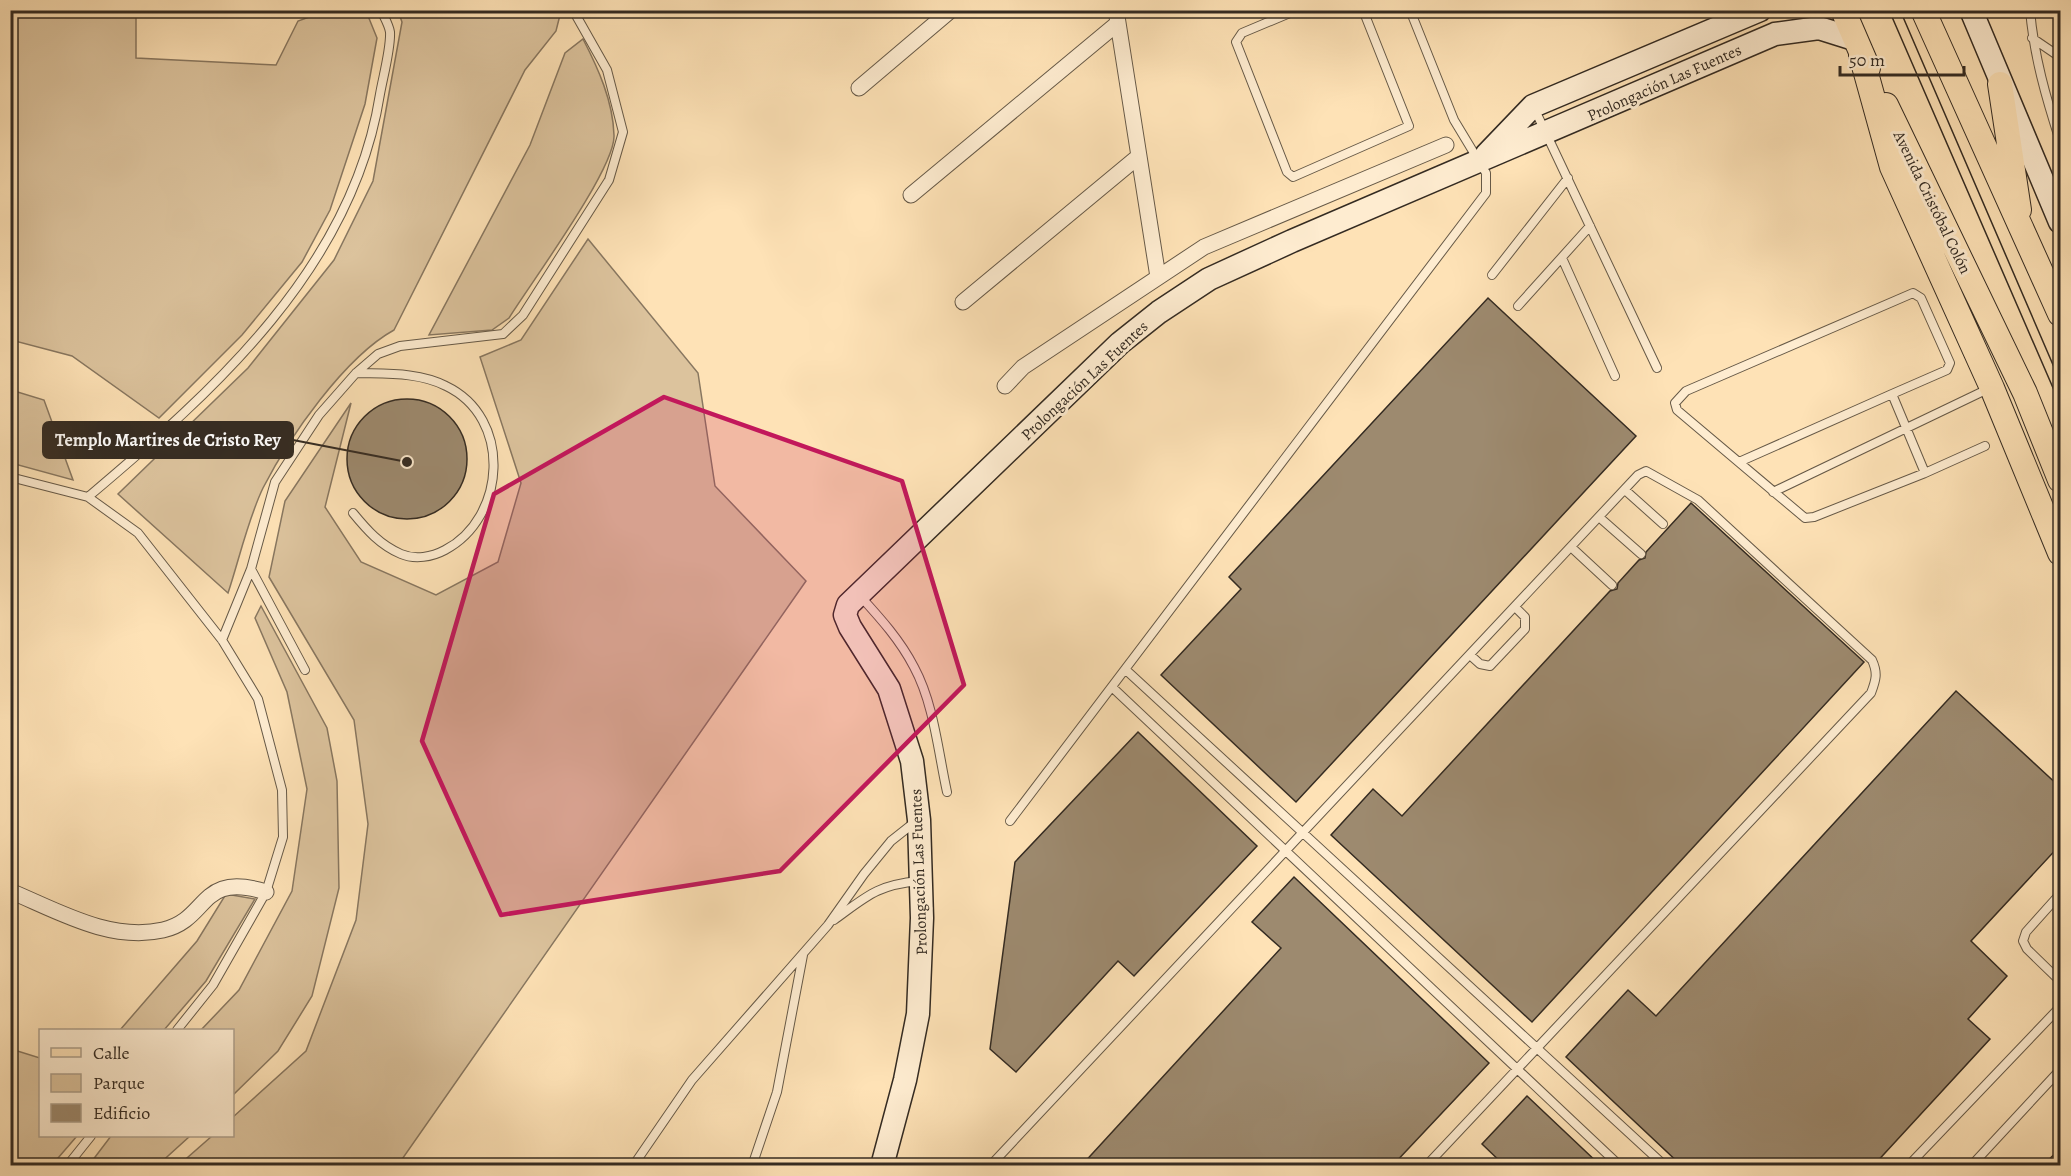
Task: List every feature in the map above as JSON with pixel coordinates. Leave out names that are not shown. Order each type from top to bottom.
[{"type":"main road","name":"Avenida Cristóbal Colón","points":[[1843,10],[1858,47],[2025,393],[2061,480]]},
{"type":"main road","points":[[1923,10],[2061,314]]},
{"type":"main road","points":[[1858,47],[1892,168],[1992,388],[2061,553]]},
{"type":"main road","points":[[2000,84],[2016,180],[2021,230]]},
{"type":"street","points":[[859,88],[951,10]]},
{"type":"street","name":"Prolongación Las Fuentes","points":[[1479,162],[1533,106],[1760,10]]},
{"type":"street","points":[[1971,10],[2000,84],[2061,222]]},
{"type":"street","points":[[1117,16],[1158,277]]},
{"type":"street","points":[[911,195],[1117,16]]},
{"type":"street","name":"Prolongación Las Fuentes","points":[[882,1166],[905,1080],[918,1014],[922,956],[919,820],[912,761],[889,689],[849,627],[845,615],[848,605],[1120,343],[1159,312],[1209,279],[1292,241],[1547,134],[1775,34],[1819,28],[1858,47]]},
{"type":"street","points":[[1005,386],[1023,367],[1204,247],[1446,145]]},
{"type":"street","points":[[963,302],[1139,156]]},
{"type":"street","points":[[10,891],[84,923],[133,934],[165,930],[190,915],[208,895],[228,887],[245,885],[266,892]]},
{"type":"lane","points":[[88,497],[176,424],[254,340],[310,272],[348,205],[377,113],[390,31],[381,10]]},
{"type":"lane","points":[[222,640],[251,569],[275,482],[319,416],[356,373],[378,354],[400,346],[503,334],[523,315],[609,180],[623,132],[607,70],[573,10]]},
{"type":"lane","points":[[1297,10],[1242,33],[1236,42],[1287,172],[1293,177],[1409,126],[1363,10]]},
{"type":"lane","points":[[1010,821],[1486,193],[1486,173],[1454,120],[1410,10]]},
{"type":"lane","points":[[2030,10],[2032,38],[2043,88],[2061,141]]},
{"type":"lane","points":[[2032,38],[2061,57]]},
{"type":"lane","points":[[1533,106],[1657,368]]},
{"type":"lane","points":[[1492,275],[1568,178]]},
{"type":"lane","points":[[1518,306],[1590,226]]},
{"type":"lane","points":[[1562,258],[1615,376]]},
{"type":"lane","points":[[1739,462],[1947,370],[1950,365],[1921,298],[1916,294],[1910,294],[1680,396],[1675,403],[1680,414],[1800,516],[1809,518],[1925,473],[1985,446]]},
{"type":"lane","points":[[353,513],[375,539],[403,555],[431,557],[463,540],[486,509],[496,470],[488,430],[472,405],[447,386],[417,376],[356,373]]},
{"type":"lane","points":[[1773,492],[1992,388]]},
{"type":"lane","points":[[1892,394],[1925,473]]},
{"type":"lane","points":[[990,1166],[1599,516],[1638,475],[1646,471],[1698,500],[1872,660],[1877,670],[1876,680],[1871,693],[1426,1166]]},
{"type":"lane","points":[[10,477],[88,497],[138,533],[222,640],[258,699],[282,790],[283,837],[266,892],[213,985],[178,1029]]},
{"type":"lane","points":[[1625,490],[1663,524]]},
{"type":"lane","points":[[1599,516],[1641,554]]},
{"type":"lane","points":[[1571,547],[1612,585]]},
{"type":"lane","points":[[251,569],[305,670]]},
{"type":"lane","name":"Prolongación Las Fuentes","points":[[858,594],[898,640],[915,668],[934,727],[946,792]]},
{"type":"lane","points":[[1470,655],[1480,664],[1490,666],[1518,637],[1525,629],[1527,622],[1515,607]]},
{"type":"lane","points":[[1126,670],[1665,1166]]},
{"type":"lane","points":[[1113,688],[1620,1166]]},
{"type":"lane","points":[[633,1166],[692,1080],[803,955],[885,849],[919,820]]},
{"type":"lane","points":[[828,925],[876,890],[894,884],[920,881]]},
{"type":"lane","points":[[2061,894],[2026,932],[2023,940],[2027,949],[2061,981]]},
{"type":"lane","points":[[753,1166],[777,1092],[803,955]]},
{"type":"lane","points":[[1908,1166],[2061,1007]]},
{"type":"lane","points":[[1971,1166],[2061,1070]]},
{"type":"lane","points":[[67,1166],[90,1137]]},
{"type":"highlighted area","points":[[664,397],[902,481],[964,685],[780,871],[501,915],[422,741],[494,494]]},
{"type":"green space","points":[[558,10],[560,15],[556,31],[525,70],[394,330],[375,342],[338,378],[303,423],[274,468],[253,513],[228,593],[118,494],[248,368],[334,260],[373,181],[402,22],[398,11]]},
{"type":"green space","points":[[10,11],[136,11],[136,58],[276,65],[298,21],[326,11],[366,11],[377,38],[365,104],[330,210],[302,262],[242,335],[159,418],[72,356],[11,340]]},
{"type":"green space","points":[[583,39],[604,85],[613,122],[614,135],[611,151],[601,173],[570,226],[509,318],[492,330],[429,335],[530,145],[565,53]]},
{"type":"green space","points":[[588,239],[698,373],[715,486],[806,581],[398,1165],[179,1165],[211,1137],[234,1137],[234,1116],[306,1051],[356,920],[368,824],[354,720],[269,577],[285,501],[351,403],[325,507],[361,562],[436,595],[498,562],[521,483],[480,357],[521,340]]},
{"type":"green space","points":[[11,390],[44,400],[73,480],[11,463]]},
{"type":"green space","points":[[261,606],[327,728],[337,781],[339,888],[312,996],[278,1051],[234,1094],[234,1029],[202,1029],[239,990],[292,891],[307,789],[287,692],[255,618]]},
{"type":"green space","points":[[226,894],[255,899],[206,981],[165,1029],[121,1029],[197,941]]},
{"type":"green space","points":[[11,1049],[39,1058],[39,1137],[76,1137],[52,1165],[11,1165]]},
{"type":"green space","points":[[110,1137],[189,1137],[158,1165],[89,1165]]},
{"type":"building","points":[[1488,298],[1636,436],[1296,802],[1161,675],[1241,589],[1229,577]]},
{"type":"building","points":[[407,399],[430,403],[450,416],[463,436],[467,459],[463,482],[450,502],[430,515],[407,519],[384,515],[364,502],[351,482],[347,459],[351,436],[364,416],[384,403]]},
{"type":"building","points":[[1691,503],[1864,662],[1532,1022],[1331,835],[1373,789],[1402,816],[1610,591],[1617,589],[1618,583],[1639,560],[1645,558],[1646,552]]},
{"type":"building","points":[[1956,691],[2061,788],[2061,844],[1971,941],[2007,976],[1968,1019],[1990,1039],[1873,1166],[1682,1166],[1566,1057],[1628,990],[1656,1016]]},
{"type":"building","points":[[1138,732],[1257,846],[1134,976],[1118,961],[1016,1072],[990,1049],[1015,862]]},
{"type":"building","points":[[1294,877],[1489,1063],[1392,1166],[1081,1166],[1281,948],[1252,922]]},
{"type":"building","points":[[1527,1096],[1601,1166],[1505,1166],[1482,1144]]},
{"type":"tram line","points":[[1889,10],[2060,404]]},
{"type":"tram line","points":[[1900,10],[2060,381]]},
{"type":"place","name":"Templo Martires de Cristo Rey","points":[[407,462]]}]
